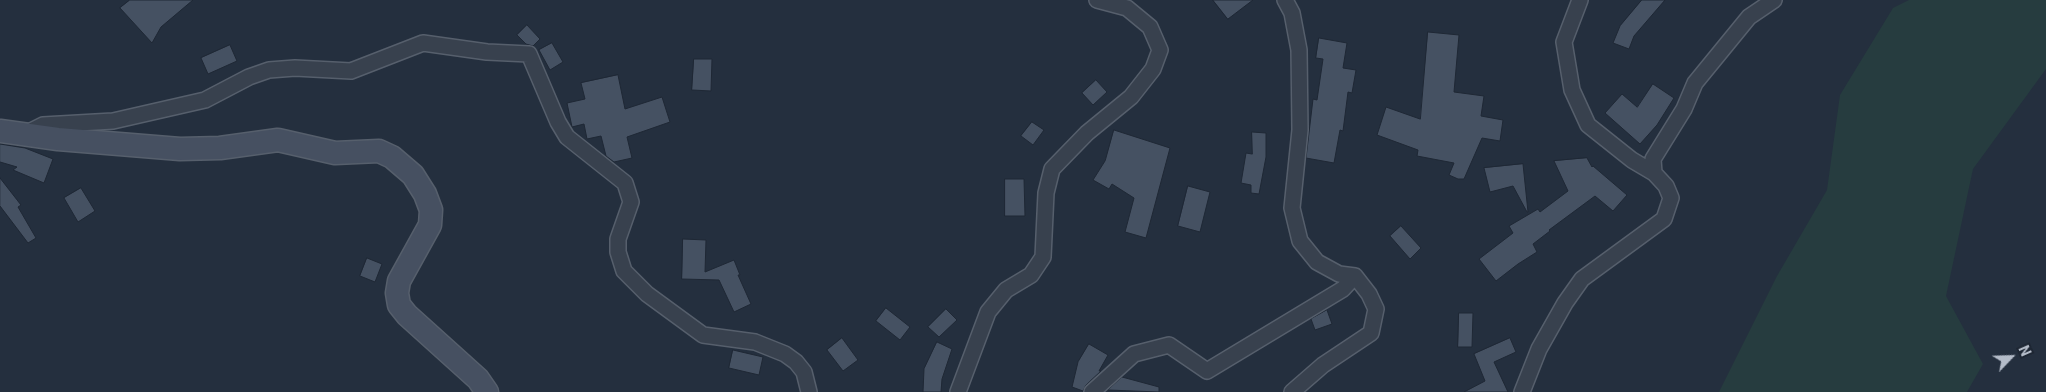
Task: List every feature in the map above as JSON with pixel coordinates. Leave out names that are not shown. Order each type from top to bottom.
[{"type":"main road","points":[[0,131],[22,135],[180,149],[220,148],[278,140],[335,153],[379,151],[392,156],[413,175],[425,194],[431,210],[430,225],[399,281],[397,294],[399,305],[407,315],[478,379],[487,392]]},
{"type":"street","points":[[958,392],[988,312],[1006,290],[1031,275],[1043,257],[1046,193],[1052,169],[1087,133],[1131,97],[1152,68],[1160,50],[1150,27],[1127,8],[1097,0]]},
{"type":"street","points":[[1285,0],[1292,13],[1299,50],[1300,130],[1292,208],[1300,241],[1317,262],[1339,274],[1355,276],[1369,294],[1376,309],[1370,333],[1323,365],[1292,392]]},
{"type":"street","points":[[1522,392],[1539,349],[1565,303],[1582,279],[1664,219],[1671,198],[1666,186],[1654,173],[1632,160],[1588,126],[1572,90],[1564,42],[1580,0]]},
{"type":"street","points":[[1654,173],[1653,158],[1684,109],[1695,82],[1750,17],[1774,0]]},
{"type":"street","points":[[22,135],[43,125],[113,121],[205,100],[249,77],[269,70],[294,68],[351,71],[423,43],[487,52],[528,54],[558,122],[567,137],[625,183],[631,202],[618,238],[618,252],[624,271],[647,294],[703,336],[755,342],[785,354],[796,362],[804,372],[809,392]]},
{"type":"street","points":[[1092,392],[1134,354],[1168,345],[1207,371],[1343,289],[1355,276]]},
{"type":"green space","points":[[1909,0],[2046,0],[2046,69],[1973,169],[1946,296],[1983,364],[1967,392],[1719,392],[1777,276],[1827,190],[1840,95],[1893,8]]},
{"type":"building","points":[[130,0],[193,0],[161,27],[152,43],[120,8]]},
{"type":"building","points":[[1213,0],[1253,0],[1228,19]]},
{"type":"building","points":[[1642,0],[1665,0],[1634,36],[1629,49],[1613,43],[1620,26]]},
{"type":"building","points":[[527,25],[540,39],[533,46],[526,44],[517,35]]},
{"type":"building","points":[[1428,32],[1459,35],[1454,92],[1484,96],[1481,116],[1503,120],[1500,141],[1482,138],[1464,179],[1458,179],[1449,175],[1454,163],[1417,156],[1418,150],[1377,135],[1386,107],[1420,119]]},
{"type":"building","points":[[1319,38],[1347,43],[1343,68],[1356,70],[1352,93],[1348,92],[1343,131],[1340,130],[1334,163],[1306,158],[1313,99],[1317,100],[1323,59],[1316,58]]},
{"type":"building","points":[[552,43],[563,62],[550,70],[539,50]]},
{"type":"building","points":[[230,45],[237,61],[208,74],[201,58]]},
{"type":"building","points":[[694,59],[712,59],[711,91],[692,90]]},
{"type":"building","points":[[618,75],[625,109],[662,97],[670,122],[627,137],[632,158],[614,162],[606,156],[601,136],[587,139],[584,124],[572,127],[567,103],[585,99],[581,83]]},
{"type":"building","points":[[1096,80],[1107,92],[1093,105],[1082,93]]},
{"type":"building","points":[[1653,84],[1674,98],[1657,125],[1640,144],[1605,113],[1622,94],[1637,107]]},
{"type":"building","points":[[1032,122],[1044,130],[1033,145],[1021,136]]},
{"type":"building","points":[[1114,130],[1170,148],[1146,238],[1125,232],[1134,198],[1112,184],[1109,189],[1093,180],[1105,161]]},
{"type":"building","points":[[1252,132],[1266,133],[1266,157],[1259,194],[1251,193],[1251,185],[1241,183],[1246,153],[1252,154]]},
{"type":"building","points":[[0,144],[25,148],[53,159],[44,183],[13,170],[17,167],[0,162]]},
{"type":"building","points":[[1587,158],[1592,167],[1627,195],[1613,211],[1595,196],[1533,244],[1537,252],[1496,281],[1479,259],[1513,233],[1509,226],[1538,209],[1540,212],[1568,191],[1554,161]]},
{"type":"building","points":[[1523,164],[1528,212],[1513,186],[1490,192],[1484,168]]},
{"type":"building","points":[[0,178],[21,205],[18,207],[36,238],[28,243],[0,206]]},
{"type":"building","points":[[1005,179],[1024,179],[1025,216],[1005,216]]},
{"type":"building","points":[[1188,186],[1210,192],[1200,232],[1178,226]]},
{"type":"building","points":[[81,188],[95,211],[78,222],[64,198]]},
{"type":"building","points":[[1401,226],[1421,248],[1410,259],[1390,236]]},
{"type":"building","points":[[683,239],[706,240],[705,272],[734,260],[740,275],[738,275],[751,304],[734,312],[719,280],[682,279]]},
{"type":"building","points":[[367,258],[382,264],[375,282],[360,276]]},
{"type":"building","points":[[886,308],[910,327],[900,340],[876,321]]},
{"type":"building","points":[[946,309],[957,320],[939,337],[928,327]]},
{"type":"building","points":[[1327,310],[1332,324],[1315,330],[1311,319]]},
{"type":"building","points":[[1459,313],[1473,313],[1472,347],[1458,347]]},
{"type":"building","points":[[842,338],[858,360],[843,371],[827,350]]},
{"type":"building","points":[[1510,338],[1516,352],[1494,362],[1508,392],[1464,392],[1485,381],[1474,354]]},
{"type":"building","points":[[937,342],[952,349],[942,379],[941,392],[923,392],[924,369]]},
{"type":"building","points":[[1089,344],[1108,355],[1099,371],[1101,371],[1086,385],[1083,391],[1072,387],[1078,362]]},
{"type":"building","points":[[733,350],[763,357],[759,375],[729,368]]},
{"type":"building","points":[[1122,377],[1159,387],[1159,392],[1108,390]]}]
